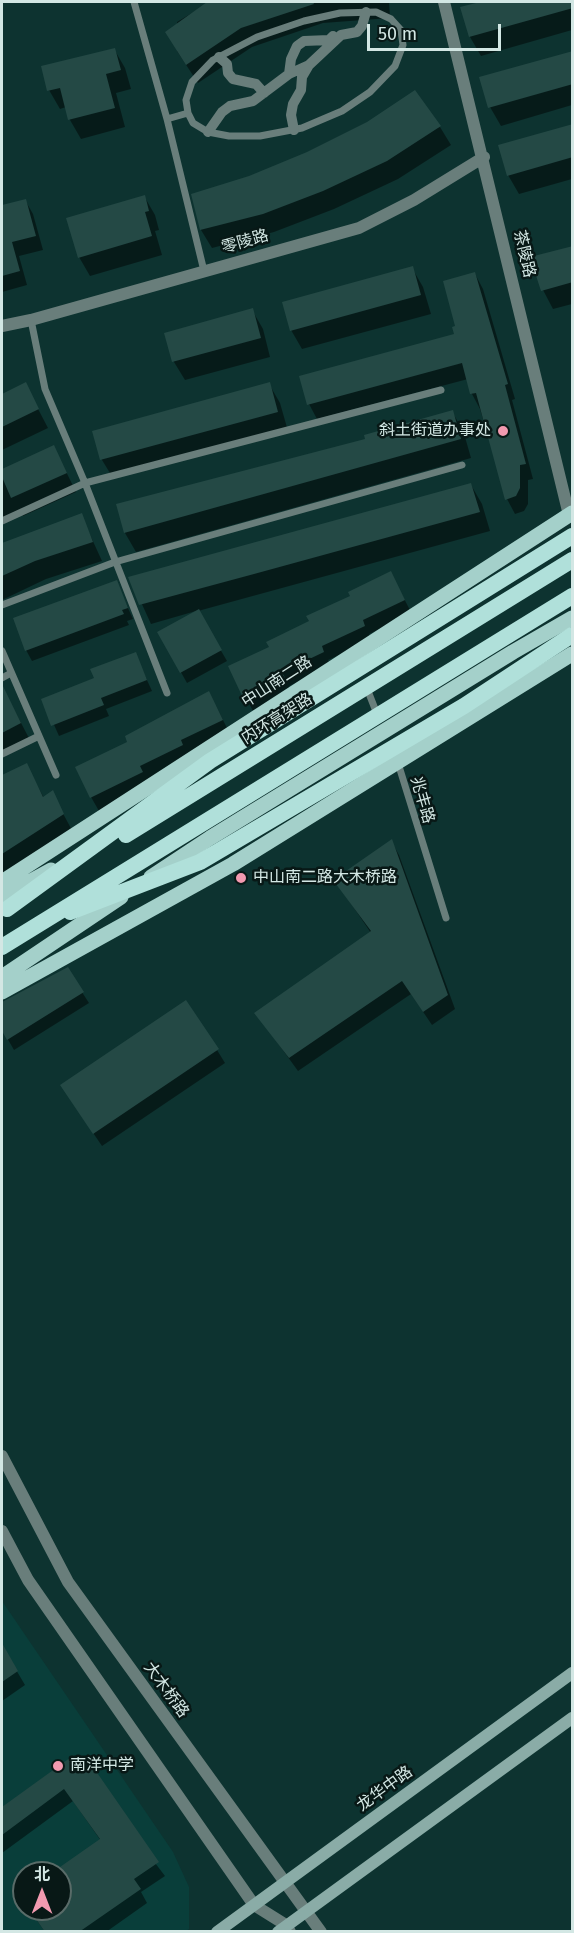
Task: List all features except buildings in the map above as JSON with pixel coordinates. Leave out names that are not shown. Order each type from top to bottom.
[{"type":"highway","points":[[3,906],[210,761],[573,536]]},
{"type":"highway","name":"内环高架路","points":[[3,906],[573,559]]},
{"type":"highway","points":[[2,947],[573,596]]},
{"type":"highway","points":[[30,928],[200,862],[464,706],[573,634]]},
{"type":"main road","name":"中山南二路","points":[[2,882],[571,514]]},
{"type":"main road","points":[[3,906],[301,737],[368,691],[573,559]]},
{"type":"main road","points":[[2,977],[210,837],[573,618]]},
{"type":"main road","points":[[2,992],[233,864],[573,654]]},
{"type":"main road","name":"龙华中路","points":[[217,1932],[573,1673]]},
{"type":"main road","points":[[529,1752],[573,1711]]},
{"type":"main road","points":[[285,1930],[307,1911],[573,1718]]},
{"type":"street","name":"茶陵路","points":[[444,2],[571,514]]},
{"type":"street","points":[[289,74],[291,59],[297,46],[303,41],[329,40],[334,34],[357,32],[362,26],[366,12]]},
{"type":"street","points":[[294,130],[291,115],[293,104],[301,90],[302,77],[309,65],[341,34]]},
{"type":"street","points":[[219,57],[227,64],[228,73],[233,79],[256,84],[264,93]]},
{"type":"street","points":[[208,132],[222,112],[230,106],[253,101],[289,74],[309,65]]},
{"type":"street","name":"零陵路","points":[[2,326],[31,320],[359,228],[414,200],[484,157]]},
{"type":"street","name":"大木桥路","points":[[2,1456],[68,1582],[321,1932]]},
{"type":"street","points":[[2,1531],[28,1580],[254,1905],[285,1930]]},
{"type":"lane","points":[[134,2],[167,119],[204,271]]},
{"type":"lane","points":[[366,12],[376,12],[391,18],[401,30],[403,45],[395,66],[370,92],[342,111],[294,130],[261,136],[229,136],[208,132],[193,123],[188,113],[186,100],[192,82],[219,57],[257,38],[303,21],[366,12]]},
{"type":"lane","points":[[167,119],[188,113]]},
{"type":"lane","points":[[31,320],[45,389],[85,483],[167,693]]},
{"type":"lane","points":[[2,521],[85,483],[441,390]]},
{"type":"lane","points":[[2,605],[115,562],[462,465]]},
{"type":"lane","points":[[2,651],[56,775]]},
{"type":"lane","points":[[2,678],[11,673]]},
{"type":"lane","name":"兆丰路","points":[[368,691],[398,764],[446,918]]},
{"type":"lane","points":[[2,754],[39,736]]},
{"type":"shaded area","name":"南洋中学","points":[[2,1601],[173,1852],[189,1887],[189,1929],[186,1931],[2,1931]]},
{"type":"place","name":"斜土街道办事处","points":[[503,431]]},
{"type":"place","name":"中山南二路大木桥路","points":[[241,878]]},
{"type":"place","name":"南洋中学","points":[[58,1766]]}]
